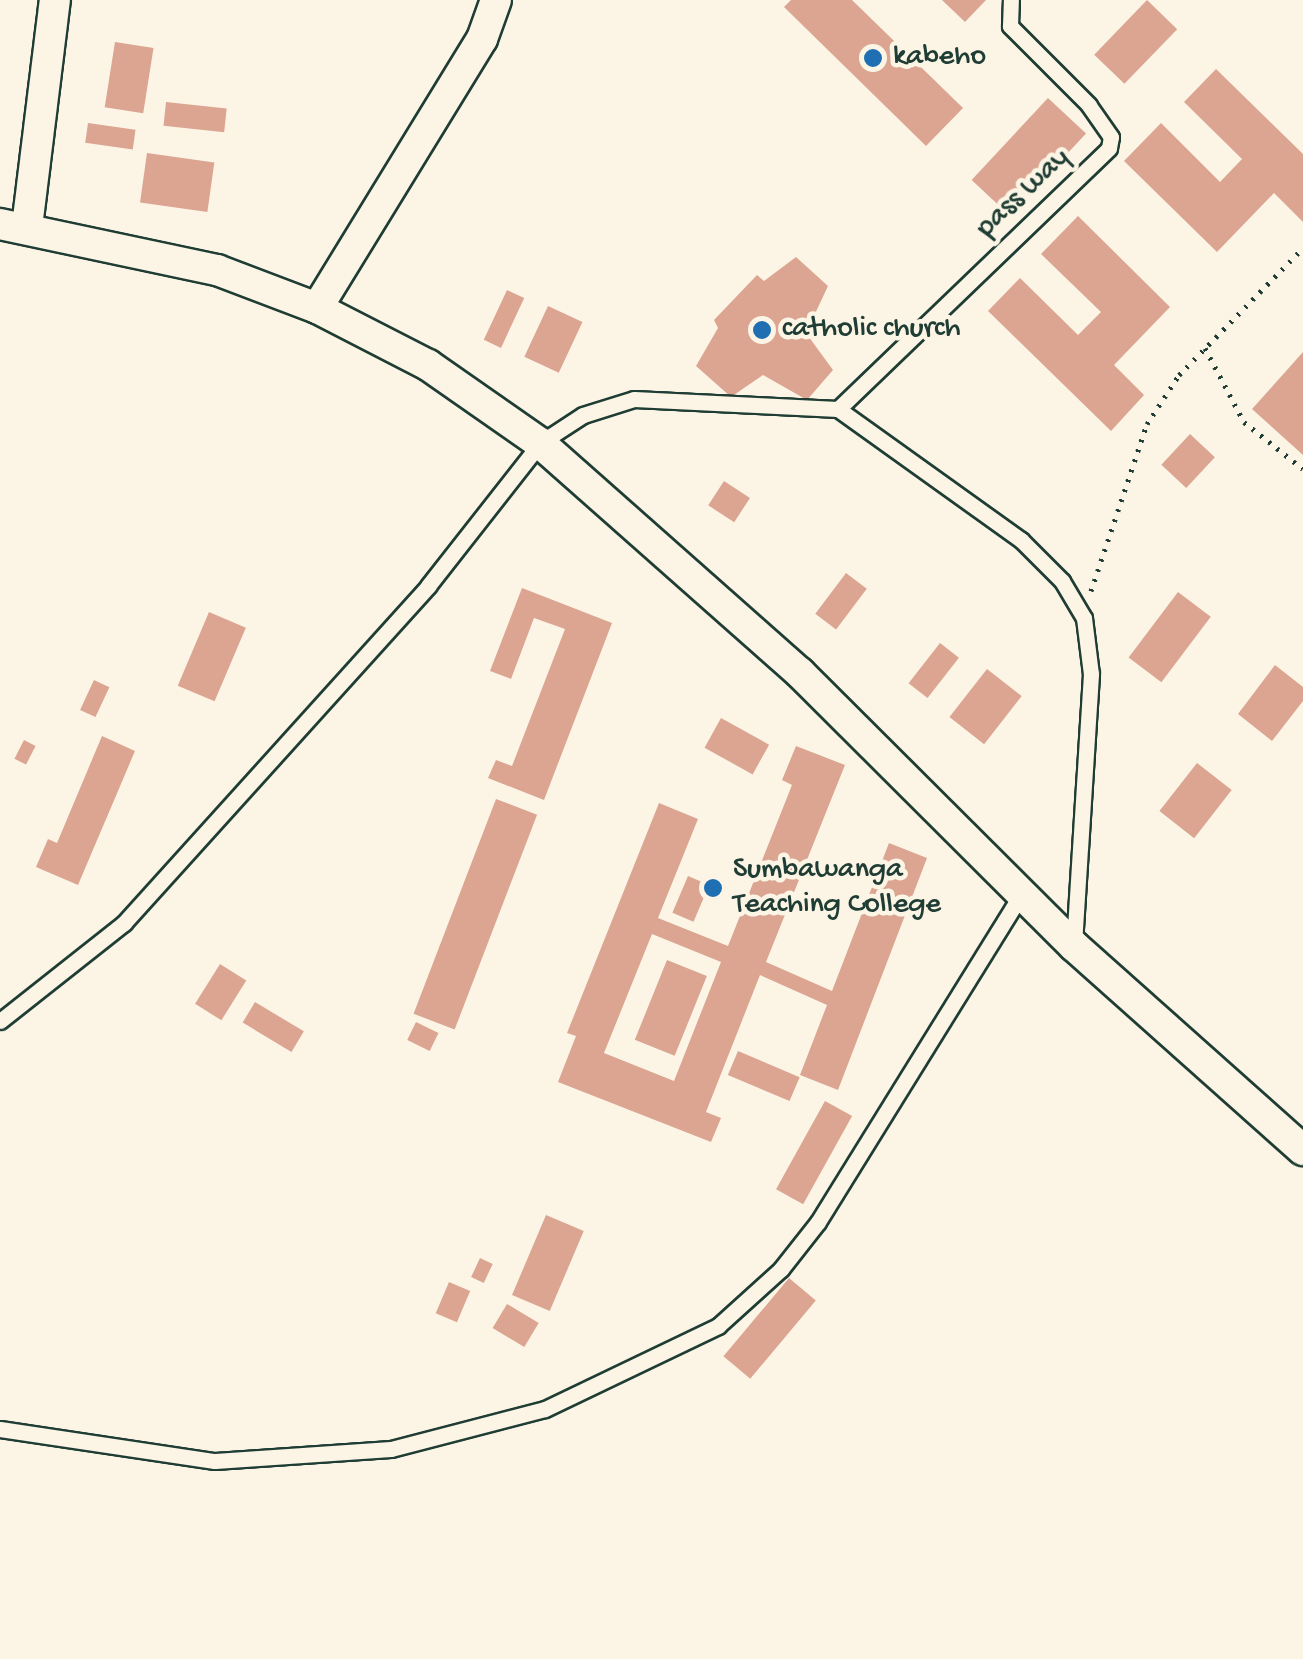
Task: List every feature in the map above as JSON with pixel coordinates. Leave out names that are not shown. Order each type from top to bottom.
[{"type":"street","points":[[55,0],[14,225],[217,270],[317,308],[428,366],[540,443],[800,673],[1074,946],[1303,1150]]},
{"type":"street","points":[[317,308],[482,39],[496,0]]},
{"type":"lane","name":"pass way","points":[[838,410],[1109,148],[1112,137],[1089,105],[1010,26],[1010,0]]},
{"type":"lane","points":[[0,1021],[124,923],[428,586],[540,443],[583,415],[634,399],[838,410],[1021,540],[1084,618],[1091,674],[1074,946]]},
{"type":"lane","points":[[0,1429],[215,1460],[390,1449],[545,1409],[718,1326],[782,1269],[818,1222],[1022,893]]},
{"type":"path","points":[[1084,618],[1128,462],[1179,375],[1303,248]]},
{"type":"path","points":[[1205,348],[1244,422],[1303,469]]},
{"type":"building","name":"kabeho","points":[[791,0],[852,0],[963,108],[926,146],[784,7]]},
{"type":"building","points":[[942,0],[986,0],[965,22]]},
{"type":"building","points":[[1147,0],[1177,29],[1124,84],[1094,55]]},
{"type":"building","points":[[115,42],[154,48],[143,113],[105,107]]},
{"type":"building","points":[[1216,69],[1303,154],[1303,222],[1274,193],[1217,252],[1124,161],[1161,123],[1220,182],[1242,159],[1184,102]]},
{"type":"building","points":[[1048,98],[1086,133],[1010,215],[972,180]]},
{"type":"building","points":[[166,102],[227,108],[224,132],[163,126]]},
{"type":"building","points":[[88,123],[136,130],[133,149],[85,143]]},
{"type":"building","points":[[147,153],[214,162],[207,212],[140,203]]},
{"type":"building","points":[[1078,216],[1170,307],[1114,365],[1144,395],[1111,431],[988,311],[1020,278],[1078,335],[1101,312],[1041,254]]},
{"type":"building","name":"catholic church","points":[[796,257],[828,286],[806,333],[833,370],[807,400],[763,375],[731,397],[696,366],[718,328],[714,320],[757,275],[764,281]]},
{"type":"building","points":[[507,290],[524,298],[501,348],[484,340]]},
{"type":"building","points":[[548,306],[582,322],[559,373],[524,357]]},
{"type":"building","points":[[1303,352],[1303,455],[1252,409]]},
{"type":"building","points":[[1190,434],[1215,457],[1186,488],[1161,465]]},
{"type":"building","points":[[724,481],[750,498],[734,522],[708,505]]},
{"type":"building","points":[[846,573],[867,589],[836,629],[815,614]]},
{"type":"building","points":[[522,588],[612,623],[544,800],[488,778],[496,760],[512,766],[565,629],[534,618],[511,679],[490,671]]},
{"type":"building","points":[[1178,592],[1211,617],[1161,682],[1129,657]]},
{"type":"building","points":[[209,612],[246,628],[215,701],[178,686]]},
{"type":"building","points":[[940,643],[959,658],[928,698],[909,683]]},
{"type":"building","points":[[1275,665],[1303,687],[1303,701],[1272,741],[1238,714]]},
{"type":"building","points":[[987,669],[1022,696],[984,744],[949,717]]},
{"type":"building","points":[[94,680],[109,687],[95,717],[80,710]]},
{"type":"building","points":[[721,718],[769,745],[753,774],[705,748]]},
{"type":"building","points":[[102,736],[135,751],[78,885],[36,867],[48,839],[57,843]]},
{"type":"building","points":[[24,740],[36,746],[26,765],[14,759]]},
{"type":"building","points":[[796,746],[845,765],[766,962],[832,991],[889,843],[927,858],[838,1090],[800,1075],[827,1005],[760,975],[706,1112],[721,1118],[711,1142],[558,1082],[576,1036],[567,1033],[659,803],[698,819],[658,918],[728,946],[792,785],[782,780]],"holes":[[[652,934],[721,962],[674,1081],[604,1053]]]},
{"type":"building","points":[[1197,763],[1232,790],[1194,838],[1159,811]]},
{"type":"building","points":[[496,799],[537,815],[455,1029],[414,1014]]},
{"type":"building","points":[[688,876],[709,885],[694,922],[672,913]]},
{"type":"building","points":[[667,960],[707,976],[675,1056],[635,1040]]},
{"type":"building","points":[[220,964],[246,980],[221,1020],[195,1004]]},
{"type":"building","points":[[255,1002],[304,1031],[291,1052],[243,1023]]},
{"type":"building","points":[[416,1022],[438,1033],[430,1051],[407,1040]]},
{"type":"building","points":[[738,1051],[800,1077],[790,1101],[728,1075]]},
{"type":"building","points":[[825,1101],[852,1116],[803,1204],[776,1189]]},
{"type":"building","points":[[546,1215],[584,1231],[550,1311],[512,1295]]},
{"type":"building","points":[[480,1258],[493,1264],[484,1283],[471,1277]]},
{"type":"building","points":[[789,1278],[816,1300],[750,1379],[723,1356]]},
{"type":"building","points":[[449,1282],[470,1291],[457,1322],[436,1313]]},
{"type":"building","points":[[507,1304],[539,1323],[524,1347],[493,1328]]},
{"type":"place","name":"kabeho","points":[[873,58]]},
{"type":"place","name":"catholic church","points":[[762,330]]},
{"type":"place","name":"Sumbawanga Teaching College","points":[[713,888]]}]
